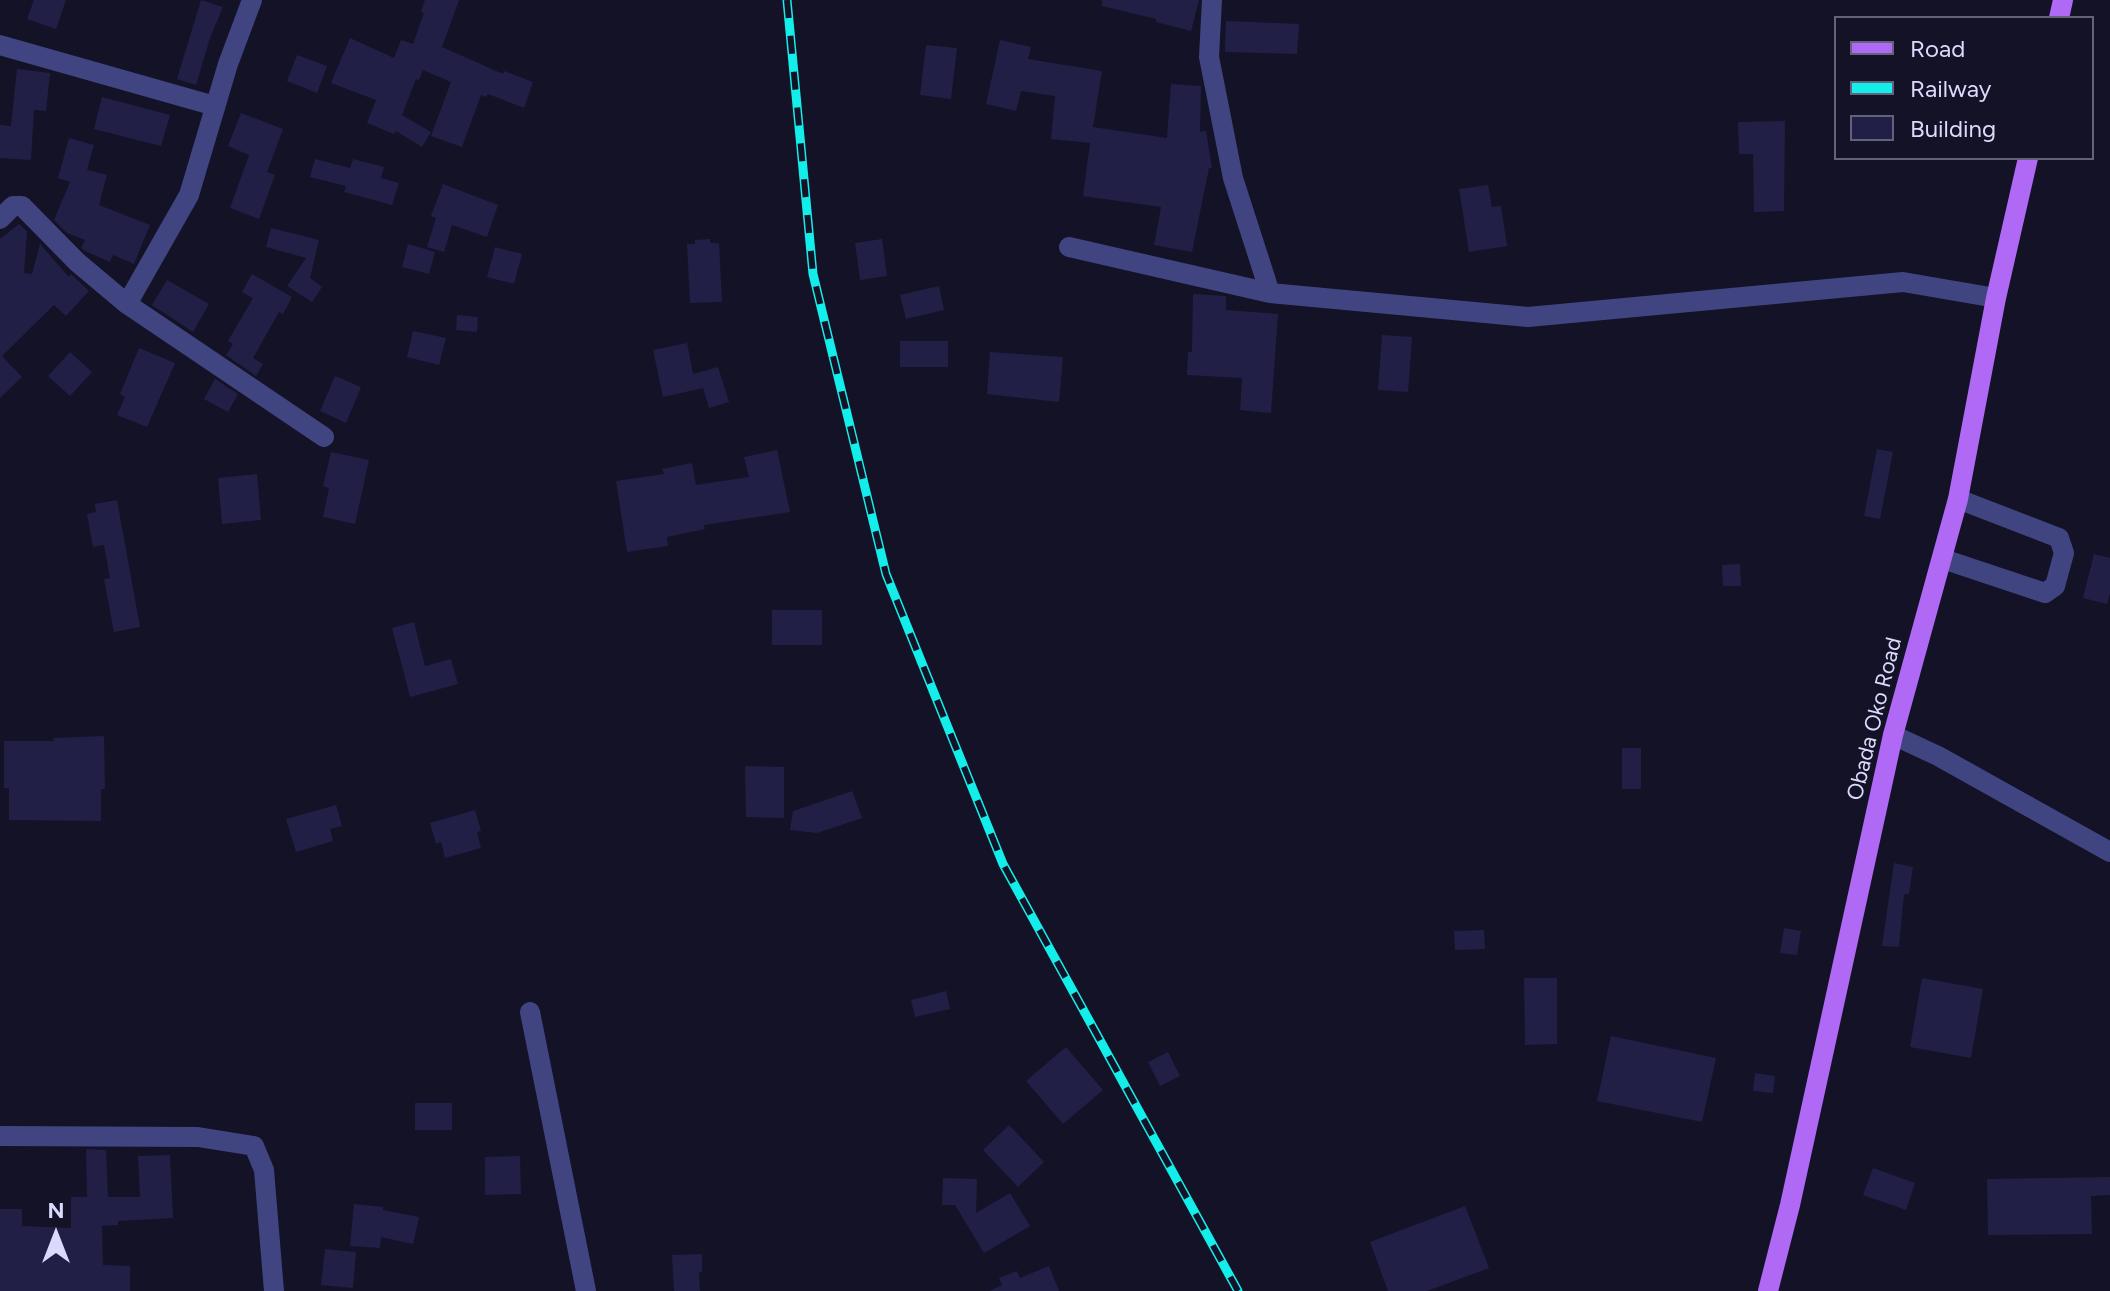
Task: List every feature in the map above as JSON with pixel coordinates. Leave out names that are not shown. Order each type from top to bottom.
[{"type":"main road","name":"Obada Oko Road","points":[[1768,1291],[1790,1205],[1893,735],[1958,499],[1996,298],[2028,160]]},
{"type":"street","points":[[127,304],[189,195],[215,106],[252,0]]},
{"type":"street","points":[[1212,0],[1209,57],[1233,178],[1270,293]]},
{"type":"street","points":[[0,45],[215,106]]},
{"type":"street","points":[[0,219],[13,206],[22,206],[77,262],[127,304],[324,437]]},
{"type":"street","points":[[1069,247],[1270,293],[1528,317],[1903,282],[1996,298]]},
{"type":"street","points":[[1943,559],[2045,593],[2055,586],[2064,553],[2059,538],[1958,499]]},
{"type":"street","points":[[1893,735],[1938,756],[2110,852]]},
{"type":"street","points":[[530,1012],[586,1291]]},
{"type":"street","points":[[0,1136],[198,1137],[254,1146],[264,1170],[274,1291]]},
{"type":"building","points":[[34,0],[66,0],[56,29],[27,19]]},
{"type":"building","points":[[201,0],[223,7],[196,85],[177,79]]},
{"type":"building","points":[[425,0],[459,0],[442,47],[503,74],[504,71],[533,82],[524,108],[488,94],[486,97],[481,95],[462,147],[431,136],[451,82],[423,70],[419,80],[416,79],[402,115],[431,132],[422,147],[396,131],[394,134],[367,123],[376,100],[331,83],[350,38],[394,58],[401,40],[413,44],[424,13],[421,12]]},
{"type":"building","points":[[1102,0],[1199,0],[1191,31],[1102,6]]},
{"type":"building","points":[[1226,21],[1299,24],[1297,54],[1225,52]]},
{"type":"building","points":[[1000,40],[1031,47],[1028,59],[1102,71],[1093,127],[1167,138],[1171,84],[1201,86],[1200,132],[1206,131],[1212,168],[1209,168],[1192,252],[1154,245],[1161,207],[1083,196],[1090,143],[1051,139],[1055,96],[1021,91],[1016,111],[986,104]]},
{"type":"building","points":[[926,45],[957,48],[951,99],[920,95]]},
{"type":"building","points":[[297,55],[327,66],[317,93],[287,81]]},
{"type":"building","points":[[17,69],[50,73],[46,111],[34,110],[31,160],[0,158],[0,125],[11,126]]},
{"type":"building","points":[[102,97],[170,115],[161,146],[94,129]]},
{"type":"building","points":[[241,113],[283,129],[267,172],[275,175],[259,219],[230,208],[249,155],[228,146]]},
{"type":"building","points":[[1785,121],[1784,211],[1754,212],[1753,154],[1739,154],[1738,122]]},
{"type":"building","points":[[69,138],[94,145],[87,170],[107,175],[99,205],[150,225],[134,264],[113,255],[110,262],[85,251],[81,248],[85,240],[67,233],[54,220],[70,182],[58,178]]},
{"type":"building","points":[[315,159],[350,168],[353,159],[384,167],[381,178],[399,183],[392,205],[344,192],[346,186],[310,177]]},
{"type":"building","points":[[443,184],[498,205],[487,237],[452,225],[444,252],[427,247],[436,218],[431,216]]},
{"type":"building","points":[[1488,185],[1492,207],[1501,206],[1507,246],[1469,252],[1459,189]]},
{"type":"building","points":[[19,224],[27,231],[24,273],[32,274],[40,244],[69,277],[71,274],[89,291],[66,316],[54,305],[2,356],[22,377],[0,398],[0,239]]},
{"type":"building","points":[[271,228],[319,240],[310,278],[322,287],[312,302],[287,286],[306,258],[266,247]]},
{"type":"building","points":[[710,239],[710,243],[719,243],[722,302],[690,303],[687,244]]},
{"type":"building","points":[[882,239],[887,276],[860,280],[855,243]]},
{"type":"building","points":[[408,244],[435,252],[429,274],[402,267]]},
{"type":"building","points":[[495,247],[522,254],[514,284],[487,277]]},
{"type":"building","points":[[252,274],[292,297],[283,314],[279,312],[253,358],[263,364],[256,376],[226,355],[233,344],[228,341],[253,298],[242,292]]},
{"type":"building","points":[[167,280],[209,304],[193,332],[152,305]]},
{"type":"building","points":[[939,286],[944,310],[906,319],[900,295]]},
{"type":"building","points":[[1193,294],[1226,296],[1226,310],[1278,314],[1271,413],[1240,410],[1242,378],[1187,375],[1188,352],[1192,352]]},
{"type":"building","points":[[457,315],[478,317],[477,332],[456,330]]},
{"type":"building","points":[[413,331],[446,338],[439,365],[407,357]]},
{"type":"building","points":[[1382,335],[1412,337],[1408,392],[1378,390]]},
{"type":"building","points":[[900,341],[948,341],[948,367],[900,367]]},
{"type":"building","points":[[687,343],[693,374],[718,367],[729,402],[709,408],[703,388],[663,397],[653,350]]},
{"type":"building","points":[[139,348],[175,363],[147,427],[117,415],[125,397],[120,394]]},
{"type":"building","points":[[70,352],[92,372],[70,396],[48,376]]},
{"type":"building","points":[[990,352],[1063,357],[1059,402],[987,394]]},
{"type":"building","points":[[335,376],[361,387],[346,423],[320,411]]},
{"type":"building","points":[[215,379],[238,394],[228,412],[204,399]]},
{"type":"building","points":[[1877,449],[1893,452],[1880,519],[1864,516]]},
{"type":"building","points":[[777,450],[790,512],[704,525],[705,529],[667,537],[668,546],[627,552],[616,481],[664,474],[662,469],[692,463],[696,485],[749,477],[744,457]]},
{"type":"building","points":[[331,452],[369,460],[355,524],[323,517],[329,488],[323,486]]},
{"type":"building","points":[[257,474],[261,520],[222,524],[218,478]]},
{"type":"building","points":[[117,500],[140,627],[114,632],[104,579],[110,578],[104,545],[93,547],[87,514],[96,512],[95,504]]},
{"type":"building","points":[[2094,554],[2110,558],[2107,604],[2083,598]]},
{"type":"building","points":[[1740,564],[1741,586],[1723,586],[1722,565]]},
{"type":"building","points":[[772,610],[822,610],[822,645],[772,645]]},
{"type":"building","points":[[414,622],[425,666],[451,659],[458,684],[410,697],[392,628]]},
{"type":"building","points":[[104,736],[105,789],[101,789],[101,821],[9,820],[9,788],[4,788],[4,741],[54,741],[53,738]]},
{"type":"building","points":[[1622,748],[1641,748],[1641,789],[1622,789]]},
{"type":"building","points":[[745,766],[784,767],[784,818],[746,817]]},
{"type":"building","points":[[852,791],[862,818],[817,833],[790,830],[793,811]]},
{"type":"building","points":[[336,805],[342,826],[330,829],[333,841],[296,852],[286,819]]},
{"type":"building","points":[[475,810],[481,831],[477,832],[481,848],[445,858],[441,842],[436,844],[430,823]]},
{"type":"building","points":[[1894,863],[1913,867],[1909,894],[1904,894],[1899,947],[1882,946]]},
{"type":"building","points":[[1784,928],[1801,931],[1797,955],[1780,953]]},
{"type":"building","points":[[1484,930],[1485,949],[1455,950],[1454,931]]},
{"type":"building","points":[[1524,978],[1557,978],[1557,1044],[1525,1045]]},
{"type":"building","points":[[1922,978],[1983,989],[1971,1058],[1910,1047]]},
{"type":"building","points":[[946,991],[950,1009],[915,1017],[911,1000]]},
{"type":"building","points":[[1611,1036],[1716,1058],[1702,1122],[1597,1101]]},
{"type":"building","points":[[1066,1047],[1103,1090],[1063,1124],[1026,1081]]},
{"type":"building","points":[[1168,1052],[1180,1076],[1160,1086],[1148,1062]]},
{"type":"building","points":[[1755,1073],[1775,1076],[1773,1093],[1753,1091]]},
{"type":"building","points":[[415,1103],[452,1103],[452,1130],[415,1130]]},
{"type":"building","points":[[1009,1125],[1044,1162],[1018,1187],[983,1150]]},
{"type":"building","points":[[86,1149],[106,1150],[108,1197],[140,1197],[138,1156],[170,1155],[173,1218],[118,1221],[118,1225],[102,1226],[103,1265],[130,1266],[130,1291],[0,1291],[0,1209],[22,1209],[22,1226],[71,1228],[71,1197],[87,1197]]},
{"type":"building","points":[[520,1156],[521,1194],[485,1195],[485,1157]]},
{"type":"building","points":[[1873,1168],[1915,1183],[1906,1210],[1863,1195]]},
{"type":"building","points":[[2110,1177],[2110,1195],[2091,1196],[2092,1234],[1988,1235],[1987,1179]]},
{"type":"building","points":[[943,1178],[977,1179],[976,1213],[1010,1193],[1030,1226],[984,1253],[955,1205],[942,1205]]},
{"type":"building","points":[[354,1204],[383,1207],[383,1210],[419,1217],[413,1244],[381,1237],[380,1248],[350,1246]]},
{"type":"building","points":[[1465,1206],[1489,1268],[1427,1291],[1388,1291],[1370,1242]]},
{"type":"building","points":[[325,1249],[356,1252],[353,1288],[321,1285]]},
{"type":"building","points":[[702,1254],[700,1291],[674,1291],[672,1255]]},
{"type":"building","points":[[1049,1266],[1059,1291],[989,1291],[1002,1285],[999,1278],[1017,1271],[1020,1278]]},
{"type":"railway","points":[[787,0],[813,274],[886,574],[1003,864],[1238,1291]]}]
